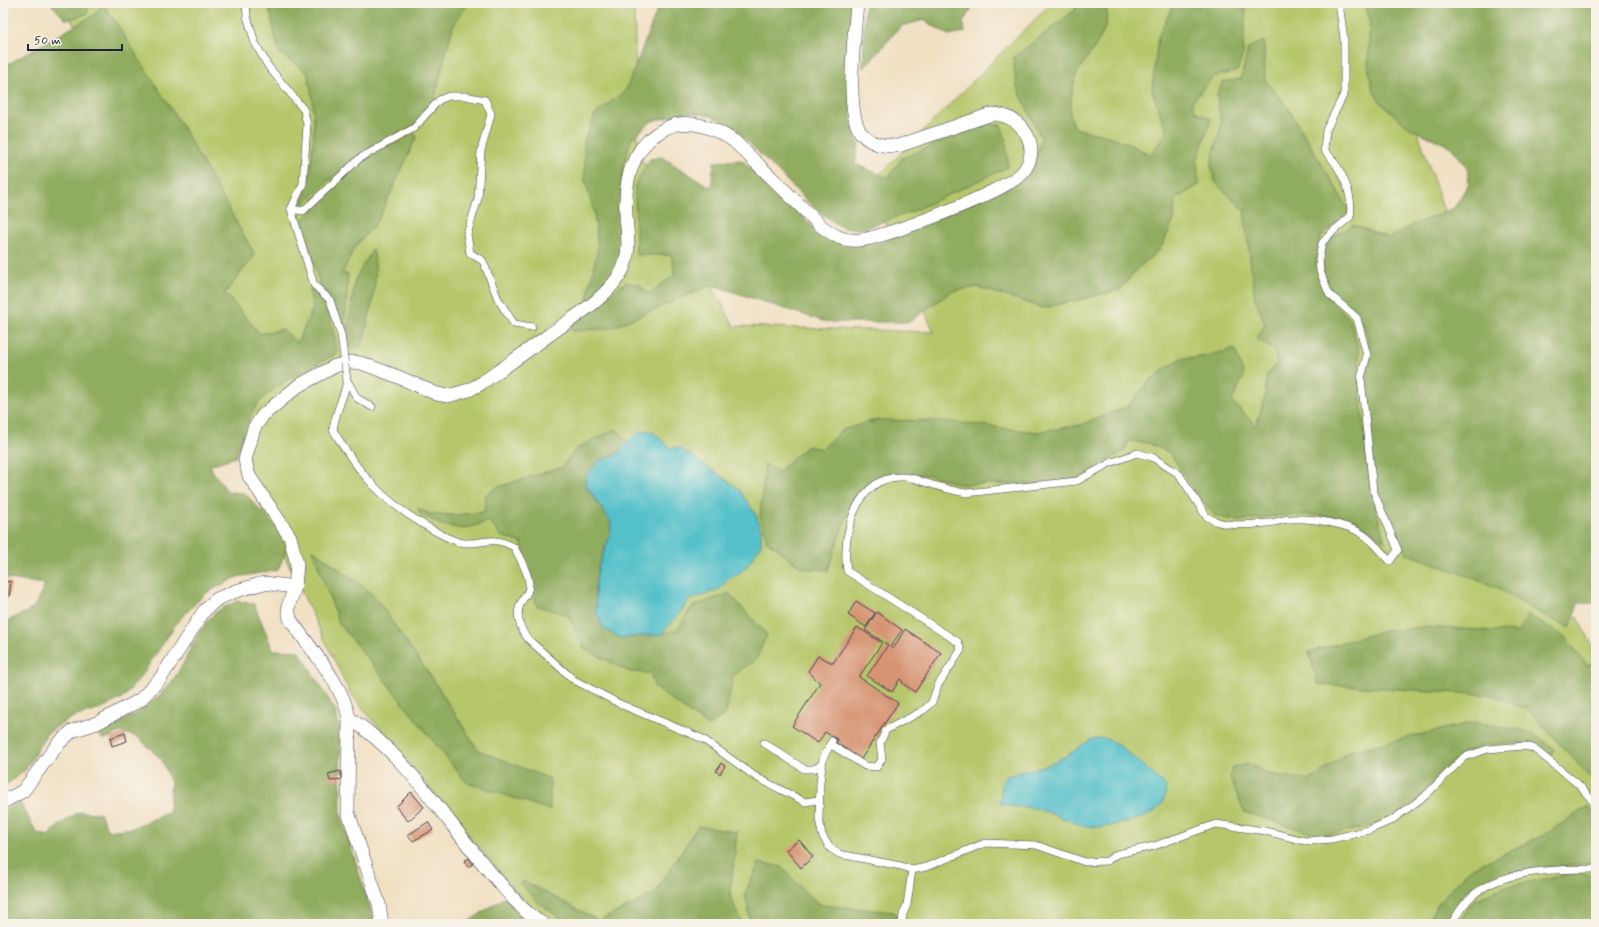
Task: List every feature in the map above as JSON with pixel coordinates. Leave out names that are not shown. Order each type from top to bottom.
[{"type":"street","points":[[382,924],[379,904],[348,812],[349,718],[343,696],[290,619],[288,607],[295,587],[297,564],[290,537],[248,476],[245,460],[254,428],[263,415],[298,386],[335,366],[352,362],[361,363],[396,376],[437,394],[448,396],[469,390],[480,384],[582,311],[607,290],[623,269],[628,248],[629,231],[626,216],[627,178],[631,164],[641,148],[657,132],[669,126],[693,124],[720,132],[734,141],[821,226],[833,235],[845,240],[860,240],[896,231],[990,193],[1012,182],[1022,174],[1028,164],[1031,141],[1019,122],[1001,114],[992,114],[898,146],[884,146],[874,143],[861,133],[855,119],[852,101],[857,3]]},
{"type":"street","points":[[3,802],[23,791],[58,744],[72,731],[97,723],[140,700],[160,679],[204,611],[217,599],[236,591],[264,583],[295,587]]},
{"type":"street","points":[[349,718],[368,730],[398,760],[482,863],[528,915],[543,924]]},
{"type":"lane","points":[[246,3],[247,16],[255,43],[268,66],[304,110],[307,125],[303,184],[292,209],[314,285],[330,300],[341,335],[347,380],[344,397],[334,420],[333,430],[367,480],[412,518],[443,536],[463,543],[501,540],[514,547],[529,582],[529,591],[518,610],[523,633],[574,680],[620,704],[703,739],[756,778],[805,802],[818,800]]},
{"type":"lane","points":[[1339,3],[1344,39],[1344,94],[1326,130],[1324,150],[1332,159],[1343,177],[1352,205],[1350,217],[1331,233],[1322,243],[1319,259],[1320,271],[1329,294],[1357,318],[1367,355],[1361,378],[1373,490],[1398,550],[1390,562],[1364,535],[1341,525],[1289,519],[1269,523],[1242,524],[1224,524],[1212,520],[1206,516],[1179,474],[1152,458],[1137,453],[1110,463],[1077,481],[966,493],[949,490],[906,477],[889,477],[871,488],[860,499],[851,518],[844,556],[847,571],[958,642],[961,650],[938,685],[932,702],[924,710],[886,730],[880,743],[882,759],[877,767],[865,766],[831,742],[822,764],[818,800],[822,835],[830,848],[839,854],[901,866],[912,870],[926,867],[985,843],[1036,845],[1085,862],[1107,861],[1117,854],[1154,846],[1216,824],[1265,831],[1305,841],[1332,839],[1369,830],[1392,820],[1424,796],[1464,757],[1488,749],[1524,746],[1533,748],[1578,784],[1596,805]]},
{"type":"lane","points":[[292,209],[303,211],[360,158],[414,128],[439,100],[449,96],[465,96],[485,100],[491,114],[481,151],[478,199],[467,234],[470,253],[483,261],[498,299],[514,324],[532,327]]},
{"type":"lane","points":[[347,380],[357,398],[372,407]]},
{"type":"lane","points":[[764,743],[804,769],[814,769],[822,764]]},
{"type":"lane","points":[[1451,924],[1471,897],[1491,885],[1516,875],[1564,868],[1596,868]]},
{"type":"lane","points":[[902,924],[903,914],[907,905],[912,870]]},
{"type":"green space","points":[[50,3],[89,3],[87,14],[66,20]]},
{"type":"green space","points":[[58,3],[634,3],[638,152],[734,326],[934,332],[869,185],[1049,5],[1055,3],[1392,3],[1395,62],[1457,251],[1514,507],[1596,651],[1596,924],[543,924],[350,693],[255,494],[178,162]]},
{"type":"green space","points":[[103,3],[179,121],[255,255],[225,293],[260,334],[283,329],[297,343],[313,308],[309,289],[327,300],[338,353],[294,376],[272,390],[256,406],[249,418],[236,457],[210,465],[213,472],[228,492],[245,493],[289,543],[278,570],[237,577],[206,593],[178,621],[142,675],[124,697],[101,709],[71,718],[47,733],[26,769],[3,787],[3,623],[33,609],[45,584],[3,578],[3,67],[94,15]]},
{"type":"green space","points":[[268,3],[469,3],[453,26],[433,104],[416,125],[356,157],[302,205],[310,172],[314,138],[311,89],[307,72],[279,53]]},
{"type":"green space","points":[[660,3],[852,3],[851,123],[859,144],[855,164],[888,178],[902,158],[985,124],[1001,125],[1006,140],[1008,167],[911,212],[861,229],[843,228],[817,211],[740,134],[712,116],[689,112],[652,121],[631,139],[623,168],[621,212],[624,246],[618,268],[609,282],[588,302],[589,289],[598,248],[594,212],[585,180],[584,142],[595,115],[626,90]]},
{"type":"green space","points":[[865,3],[975,3],[963,22],[965,32],[948,35],[924,20],[901,26],[863,69]]},
{"type":"green space","points":[[1076,3],[1105,3],[1107,13],[1103,32],[1076,76],[1070,113],[1075,128],[1115,138],[1151,155],[1167,132],[1152,90],[1158,37],[1174,3],[1246,3],[1243,54],[1237,71],[1213,77],[1192,102],[1196,112],[1211,119],[1197,161],[1199,185],[1175,199],[1174,220],[1161,248],[1136,270],[1120,290],[1043,308],[978,287],[952,291],[909,322],[826,322],[712,285],[611,328],[572,331],[568,327],[626,282],[640,285],[648,294],[675,275],[671,255],[636,255],[635,185],[650,159],[662,157],[711,188],[714,162],[742,160],[823,236],[839,243],[852,245],[883,242],[1024,179],[1035,164],[1041,138],[1017,87],[1013,58],[1075,10]]},
{"type":"green space","points":[[1364,3],[1596,3],[1596,603],[1578,603],[1570,628],[1525,605],[1499,588],[1406,553],[1376,490],[1365,381],[1371,358],[1366,331],[1355,310],[1331,294],[1322,274],[1322,256],[1330,238],[1353,225],[1389,238],[1414,224],[1454,208],[1469,183],[1467,167],[1451,147],[1408,127],[1381,103],[1372,88],[1368,64],[1370,19]]},
{"type":"green space","points":[[1264,41],[1265,80],[1287,106],[1350,212],[1319,238],[1316,261],[1327,297],[1350,319],[1359,352],[1360,390],[1370,487],[1385,542],[1356,520],[1315,515],[1283,515],[1239,521],[1215,516],[1188,481],[1170,453],[1148,443],[1129,441],[1124,451],[1077,479],[1045,484],[958,484],[930,475],[882,473],[858,491],[848,511],[828,570],[802,568],[767,541],[760,516],[765,464],[778,472],[807,446],[822,449],[842,430],[876,420],[944,421],[1037,432],[1080,425],[1127,407],[1150,380],[1181,358],[1196,358],[1235,349],[1244,376],[1232,401],[1256,426],[1265,396],[1267,375],[1277,363],[1274,350],[1257,339],[1265,324],[1255,298],[1244,210],[1215,182],[1211,165],[1221,124],[1217,94],[1223,82],[1241,79],[1248,48]]},
{"type":"green space","points":[[413,133],[417,136],[378,220],[354,248],[342,274],[348,274],[345,327],[338,312],[319,282],[302,221],[360,163]]},
{"type":"green space","points":[[373,249],[375,261],[375,286],[371,310],[361,347],[352,350],[347,338],[355,279]]},
{"type":"green space","points":[[616,429],[629,442],[615,456],[599,461],[585,484],[611,522],[610,535],[598,568],[595,589],[596,611],[620,638],[661,634],[677,630],[692,607],[729,593],[767,635],[756,659],[733,676],[726,714],[708,726],[655,688],[650,673],[630,672],[585,649],[568,615],[537,606],[522,543],[501,536],[489,521],[464,529],[442,525],[420,514],[418,508],[430,514],[455,515],[484,512],[486,495],[498,487],[562,467],[577,448]]},
{"type":"green space","points":[[312,549],[372,593],[434,681],[478,750],[550,779],[550,810],[466,782],[339,623]]},
{"type":"green space","points":[[237,601],[254,604],[273,650],[299,651],[334,708],[340,727],[341,815],[375,924],[3,924],[3,810],[20,803],[37,833],[48,836],[59,825],[79,812],[100,813],[108,831],[133,828],[169,812],[171,783],[162,760],[138,737],[120,732],[103,740],[97,732],[129,718],[157,698],[173,680],[206,622],[218,611]]},
{"type":"green space","points":[[1528,615],[1564,636],[1588,666],[1596,659],[1596,783],[1528,710],[1493,695],[1318,684],[1309,652],[1383,631],[1424,627],[1517,632]]},
{"type":"green space","points":[[1474,722],[1531,732],[1554,749],[1550,757],[1534,746],[1520,743],[1484,745],[1464,753],[1448,766],[1423,796],[1390,820],[1367,827],[1321,836],[1244,812],[1230,777],[1232,767],[1249,764],[1267,774],[1311,780],[1350,751]]},
{"type":"green space","points":[[1588,806],[1596,816],[1596,863],[1532,869],[1505,875],[1474,887],[1444,924],[1425,924],[1440,901],[1470,869],[1546,834]]},
{"type":"green space","points":[[698,826],[737,832],[730,896],[742,924],[568,924],[538,902],[520,884],[524,881],[599,921],[654,894]]},
{"type":"green space","points":[[759,863],[782,867],[808,895],[822,905],[894,912],[900,924],[751,924],[745,893]]},
{"type":"green space","points":[[1569,874],[1596,874],[1596,924],[1458,924],[1473,901],[1504,887]]},
{"type":"green space","points":[[505,897],[537,924],[454,924],[468,922]]},
{"type":"water","points":[[638,432],[653,432],[670,448],[680,448],[738,488],[756,515],[761,531],[761,545],[747,566],[726,581],[720,589],[689,600],[676,618],[661,634],[620,638],[603,628],[596,611],[595,589],[598,568],[610,535],[611,522],[585,484],[585,477],[599,461],[615,456]]},
{"type":"water","points":[[1104,738],[1119,745],[1166,786],[1165,795],[1162,802],[1152,813],[1130,821],[1105,827],[1095,827],[1079,824],[1041,810],[1029,807],[1008,806],[1000,803],[1002,783],[1007,776],[1047,765],[1068,755],[1091,739]]},
{"type":"building","points":[[3,581],[11,582],[9,597],[3,597]]},
{"type":"building","points":[[856,601],[875,613],[866,627],[848,615]]},
{"type":"building","points":[[877,612],[902,630],[890,647],[893,649],[905,629],[941,653],[915,692],[902,683],[903,682],[900,679],[892,692],[867,676],[888,645],[865,630]]},
{"type":"building","points":[[857,627],[882,643],[859,677],[898,703],[861,759],[836,743],[838,740],[825,732],[818,743],[792,726],[820,683],[808,671],[818,656],[833,663]]},
{"type":"building","points":[[125,733],[127,741],[112,746],[110,738]]},
{"type":"building","points":[[721,763],[725,766],[720,774],[716,771]]},
{"type":"building","points":[[340,771],[342,779],[330,781],[328,774]]},
{"type":"building","points":[[411,792],[424,807],[408,821],[396,807]]},
{"type":"building","points":[[428,822],[433,830],[413,841],[408,835]]},
{"type":"building","points":[[799,840],[813,857],[801,868],[786,850]]},
{"type":"building","points":[[469,858],[473,864],[468,867],[464,861]]}]
